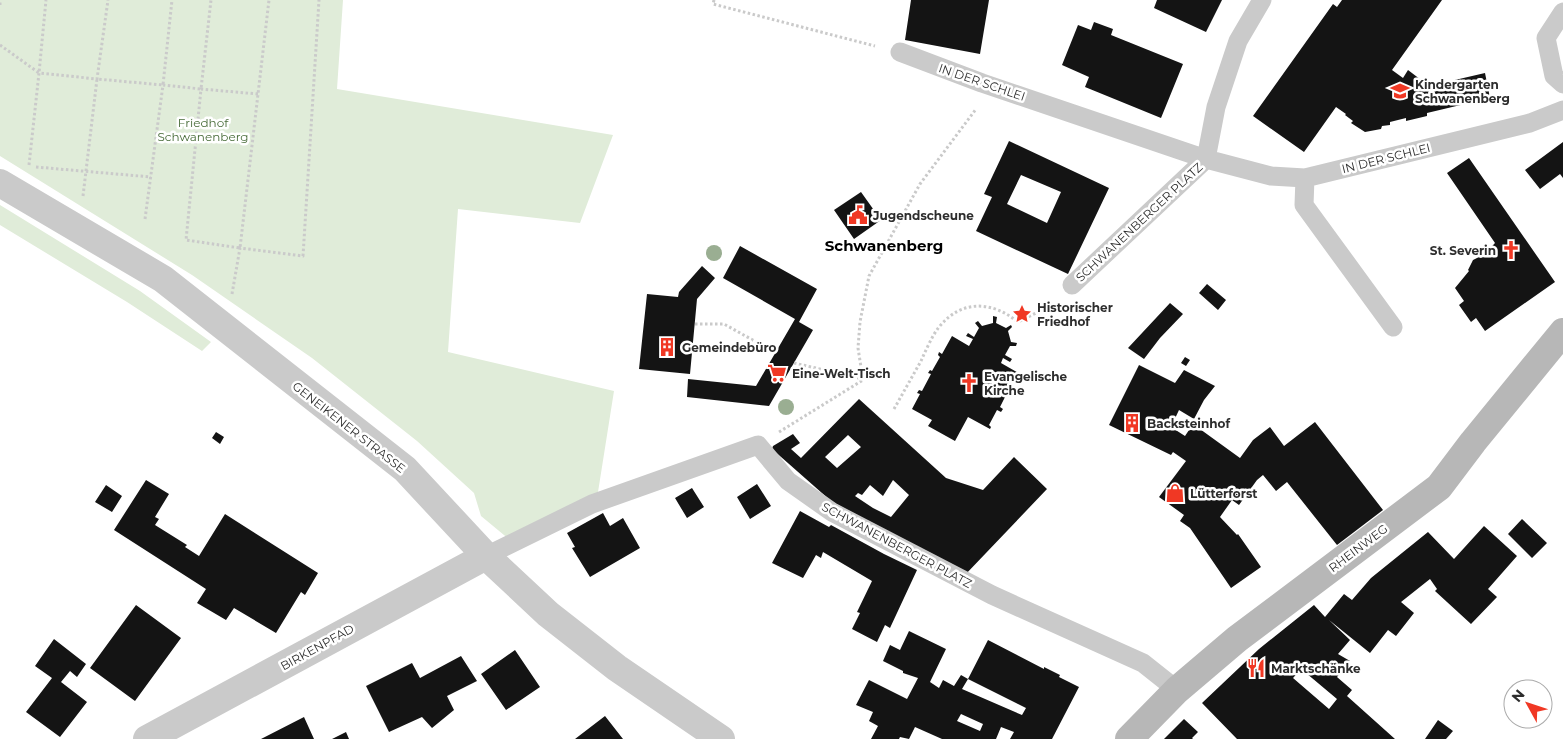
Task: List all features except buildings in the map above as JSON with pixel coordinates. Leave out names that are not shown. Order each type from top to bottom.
[{"type":"main road","name":"RHEINWEG","points":[[1129,739],[1177,690],[1237,639],[1439,487],[1473,442],[1563,332]]},
{"type":"street","name":"GENEIKENER STRASSE","points":[[0,182],[163,279],[405,469],[486,556],[556,620],[617,668],[721,739]]},
{"type":"street","name":"BIRKENPFAD","points":[[148,739],[486,556]]},
{"type":"lane","points":[[1206,159],[1216,108],[1238,41],[1262,0]]},
{"type":"lane","points":[[1563,12],[1546,38],[1554,76],[1563,84]]},
{"type":"lane","name":"IN DER SCHLEI","points":[[900,52],[1206,159],[1271,176],[1305,178],[1530,123],[1563,110]]},
{"type":"lane","name":"SCHWANENBERGER PLATZ","points":[[1072,285],[1206,159]]},
{"type":"lane","points":[[1305,178],[1304,205],[1394,327]]},
{"type":"lane","points":[[486,556],[592,504],[758,445]]},
{"type":"lane","name":"SCHWANENBERGER PLATZ","points":[[758,445],[788,482],[832,512],[992,595],[1143,663],[1177,690]]},
{"type":"path","points":[[0,0],[0,5]]},
{"type":"path","points":[[46,0],[29,167],[151,177]]},
{"type":"path","points":[[83,196],[108,0]]},
{"type":"path","points":[[145,219],[172,0]]},
{"type":"path","points":[[211,0],[186,240],[303,256],[318,0]]},
{"type":"path","points":[[231,300],[240,248],[269,0]]},
{"type":"path","points":[[714,0],[713,4],[900,52]]},
{"type":"path","points":[[0,45],[39,73],[258,94]]},
{"type":"path","points":[[864,380],[858,348],[860,322],[869,276],[920,184],[993,86]]},
{"type":"path","points":[[894,409],[939,327],[955,312],[973,306],[992,307],[1006,312],[1018,322],[1036,313]]},
{"type":"path","points":[[695,324],[724,324],[776,352]]},
{"type":"path","points":[[794,363],[864,380]]},
{"type":"path","points":[[758,445],[864,380]]},
{"type":"green space","name":"Friedhof Schwanenberg","points":[[0,0],[343,0],[337,89],[613,135],[580,223],[458,209],[448,352],[614,391],[595,511],[516,545],[481,516],[474,493],[417,441],[312,358],[192,275],[0,156]]},
{"type":"green space","points":[[0,205],[140,291],[211,342],[202,351],[127,302],[0,225]]},
{"type":"place","name":"Kindergarten Schwanenberg","points":[[1400,91]]},
{"type":"place","name":"Jugendscheune","points":[[858,215]]},
{"type":"place","name":"St. Severin","points":[[1511,250]]},
{"type":"place","name":"Historischer Friedhof","points":[[1022,314]]},
{"type":"place","name":"Gemeindebüro","points":[[667,347]]},
{"type":"place","name":"Eine-Welt-Tisch","points":[[777,373]]},
{"type":"place","name":"Evangelische Kirche","points":[[969,383]]},
{"type":"place","name":"Backsteinhof","points":[[1132,423]]},
{"type":"place","name":"Lütterforst","points":[[1175,493]]},
{"type":"place","name":"Marktschänke","points":[[1256,668]]},
{"type":"district","name":"Schwanenberg","points":[[884,245]]}]
